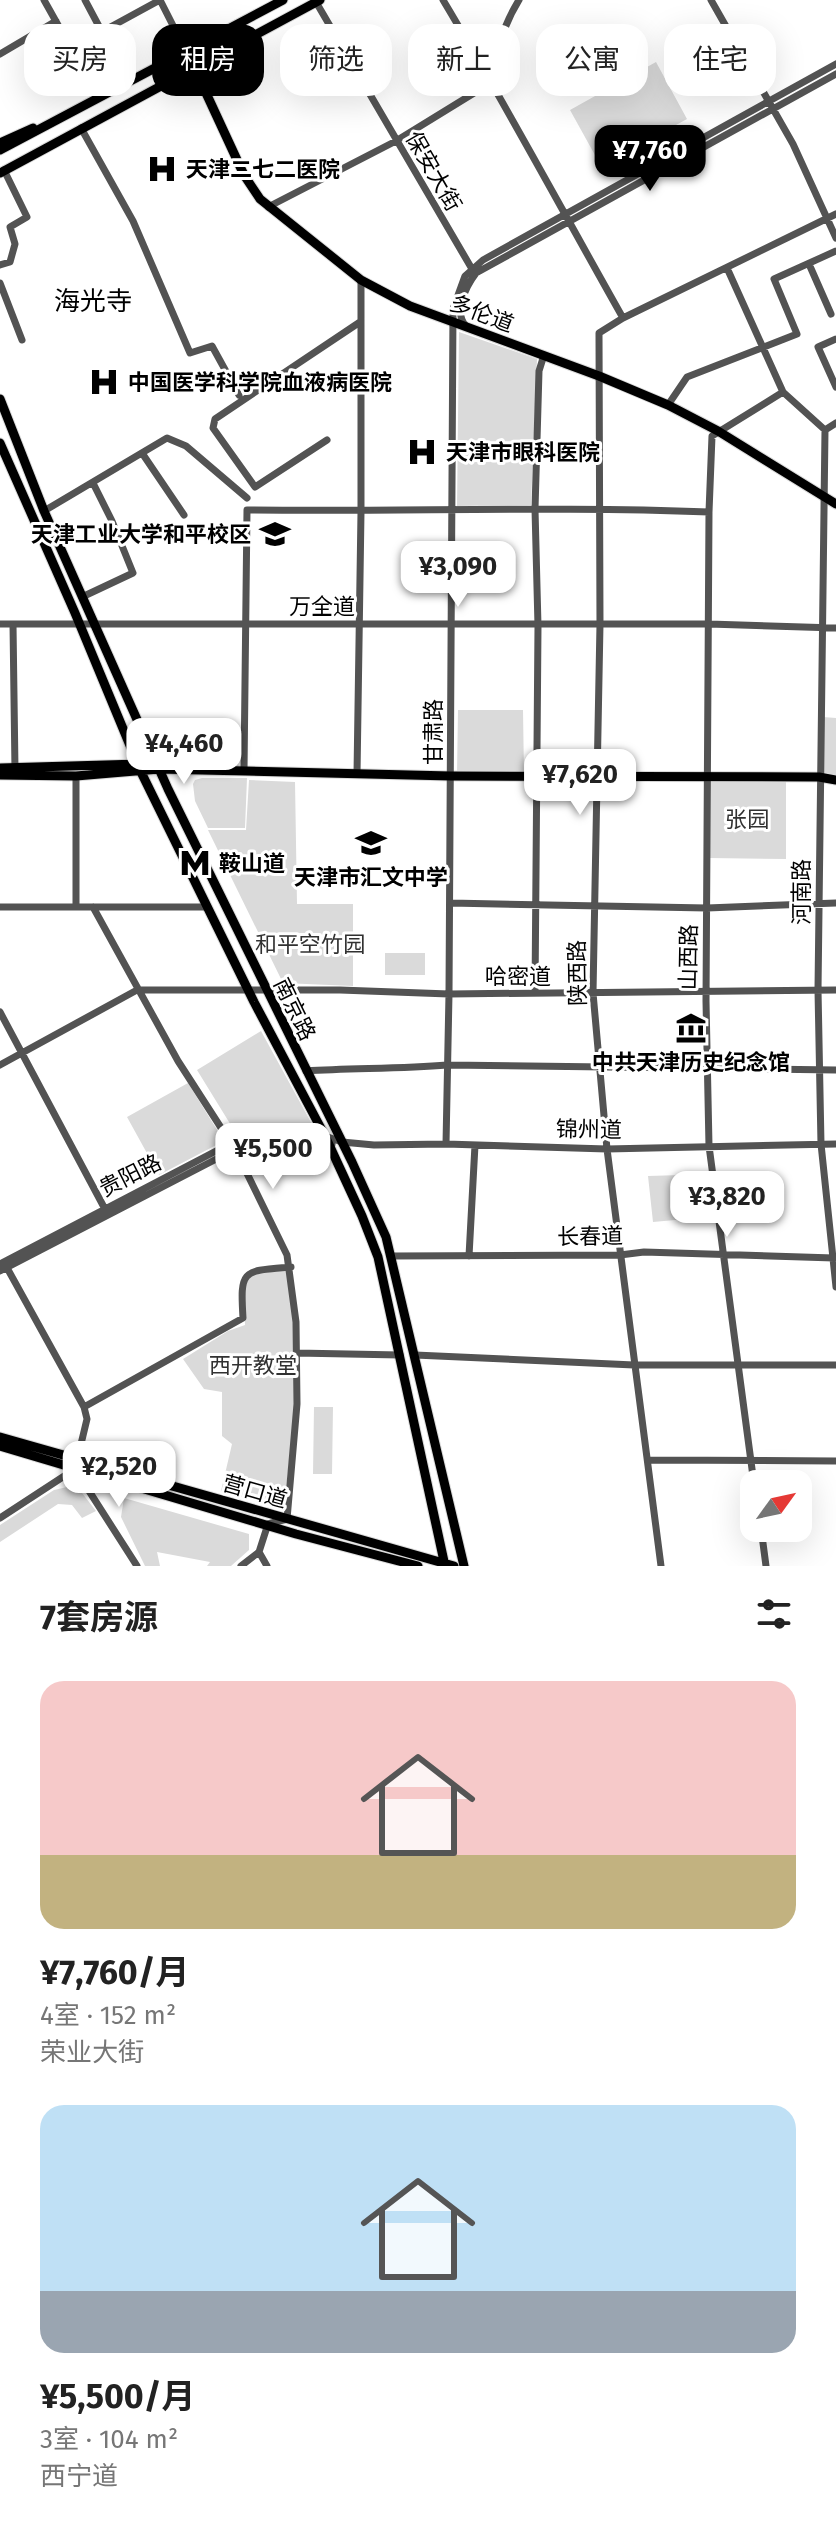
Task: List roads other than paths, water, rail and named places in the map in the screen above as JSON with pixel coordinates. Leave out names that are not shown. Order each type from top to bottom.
[{"type":"main road","points":[[238,24],[283,0]]},
{"type":"main road","points":[[264,30],[318,1]]},
{"type":"main road","points":[[0,150],[152,70]]},
{"type":"main road","points":[[2,172],[152,90]]},
{"type":"main road","name":"多伦道","points":[[207,96],[244,175],[268,207],[361,280],[410,306],[668,405],[718,431],[836,504]]},
{"type":"main road","points":[[0,143],[20,132],[52,123]]},
{"type":"main road","name":"南京路","points":[[0,399],[44,511],[168,789],[374,1209],[392,1256],[464,1566]]},
{"type":"main road","name":"南京路","points":[[0,443],[154,799],[206,907],[328,1141],[378,1257],[439,1543],[449,1565]]},
{"type":"main road","points":[[109,766],[126,754],[125,733]]},
{"type":"main road","points":[[0,775],[109,766],[451,776],[819,777],[836,780]]},
{"type":"main road","points":[[0,768],[15,772],[76,776],[122,774],[141,769],[158,778],[168,789]]},
{"type":"main road","points":[[122,774],[139,779],[154,799]]},
{"type":"main road","name":"营口道","points":[[0,1437],[74,1465],[418,1566]]},
{"type":"main road","name":"营口道","points":[[0,1446],[55,1463],[74,1465],[287,1519],[449,1565]]},
{"type":"street","points":[[44,0],[58,24]]},
{"type":"street","points":[[85,0],[98,24]]},
{"type":"street","points":[[116,24],[160,0],[173,24]]},
{"type":"street","points":[[443,0],[457,24]]},
{"type":"street","points":[[507,24],[519,0]]},
{"type":"street","points":[[711,0],[772,105],[836,238]]},
{"type":"street","name":"保安大街","points":[[318,1],[473,271]]},
{"type":"street","points":[[0,54],[56,21]]},
{"type":"street","points":[[772,105],[836,64]]},
{"type":"street","points":[[468,327],[460,319],[459,313],[473,271],[772,105],[836,74]]},
{"type":"street","points":[[268,207],[396,141],[469,96]]},
{"type":"street","points":[[500,96],[623,318],[836,214]]},
{"type":"street","points":[[81,128],[133,221],[190,353],[212,346],[239,395]]},
{"type":"street","points":[[0,265],[10,262],[15,244],[10,227],[27,217],[2,172]]},
{"type":"street","points":[[668,405],[687,377],[797,334],[774,279],[836,251]]},
{"type":"street","points":[[809,264],[831,314]]},
{"type":"street","points":[[727,268],[783,392],[825,430],[836,423]]},
{"type":"street","name":"甘肃路","points":[[446,1144],[453,309],[465,276],[473,271]]},
{"type":"street","points":[[357,774],[361,280]]},
{"type":"street","points":[[0,283],[22,340]]},
{"type":"street","name":"陕西路","points":[[623,318],[599,333],[600,624],[593,993],[607,1149],[661,1566]]},
{"type":"street","points":[[327,440],[255,487],[213,428],[215,419],[360,322]]},
{"type":"street","points":[[836,339],[818,347],[836,387]]},
{"type":"street","points":[[535,993],[538,626],[535,509],[539,371],[544,355]]},
{"type":"street","points":[[718,431],[783,392]]},
{"type":"street","name":"河南路","points":[[825,430],[818,990],[821,1144],[836,1287]]},
{"type":"street","name":"山西路","points":[[718,431],[711,439],[709,512],[706,1068],[709,1146],[752,1470]]},
{"type":"street","points":[[44,511],[167,438],[186,446],[247,498]]},
{"type":"street","points":[[142,453],[184,515]]},
{"type":"street","points":[[82,597],[133,573],[93,483]]},
{"type":"street","points":[[244,770],[247,510],[452,512],[598,508],[709,512]]},
{"type":"street","name":"万全道","points":[[0,624],[709,624],[836,628]]},
{"type":"street","points":[[13,624],[15,772]]},
{"type":"street","points":[[76,776],[76,907]]},
{"type":"street","points":[[450,903],[707,908],[836,903]]},
{"type":"street","points":[[0,907],[206,907]]},
{"type":"street","points":[[93,907],[137,990],[234,1148],[291,1267],[296,1322],[297,1404],[287,1519],[268,1524],[259,1552],[241,1566]]},
{"type":"street","points":[[0,1065],[137,990]]},
{"type":"street","name":"哈密道","points":[[137,990],[340,990],[449,994],[836,990]]},
{"type":"street","points":[[0,1012],[106,1211]]},
{"type":"street","points":[[306,1071],[447,1065],[836,1070]]},
{"type":"street","name":"贵阳路","points":[[3,1266],[234,1148],[342,1142]]},
{"type":"street","name":"锦州道","points":[[342,1142],[607,1149],[836,1144]]},
{"type":"street","points":[[469,1256],[475,1145]]},
{"type":"street","name":"长春道","points":[[392,1256],[620,1255],[644,1252],[834,1258]]},
{"type":"street","points":[[0,1515],[74,1465],[87,1419],[84,1407],[3,1266]]},
{"type":"street","points":[[84,1407],[243,1318],[242,1281],[246,1275],[256,1270],[291,1267]]},
{"type":"street","points":[[296,1353],[400,1355]]},
{"type":"street","points":[[415,1355],[634,1365],[836,1365]]},
{"type":"street","points":[[648,1460],[836,1461]]},
{"type":"street","points":[[54,1480],[58,1472],[55,1463]]},
{"type":"street","points":[[74,1465],[133,1565]]},
{"type":"street","points":[[54,1480],[73,1480],[87,1488]]},
{"type":"street","points":[[763,1542],[766,1566]]},
{"type":"street","points":[[259,1552],[267,1566]]},
{"type":"place","name":"天津二七二医院","points":[[162,169]]},
{"type":"place","name":"中国医学科学院血液病医院","points":[[104,382]]},
{"type":"place","name":"天津市眼科医院","points":[[422,452]]},
{"type":"place","name":"天津工业大学和平校区","points":[[275,534]]},
{"type":"place","name":"天津市汇文中学","points":[[371,843]]},
{"type":"place","name":"鞍山道","points":[[195,863]]},
{"type":"place","name":"中共天津历史纪念馆","points":[[691,1028]]},
{"type":"district","name":"海光寺","points":[[93,301]]},
{"type":"park label","name":"张园","points":[[747,819]]},
{"type":"park label","name":"和平空竹园","points":[[310,944]]},
{"type":"park label","name":"西开教堂","points":[[253,1365]]}]
